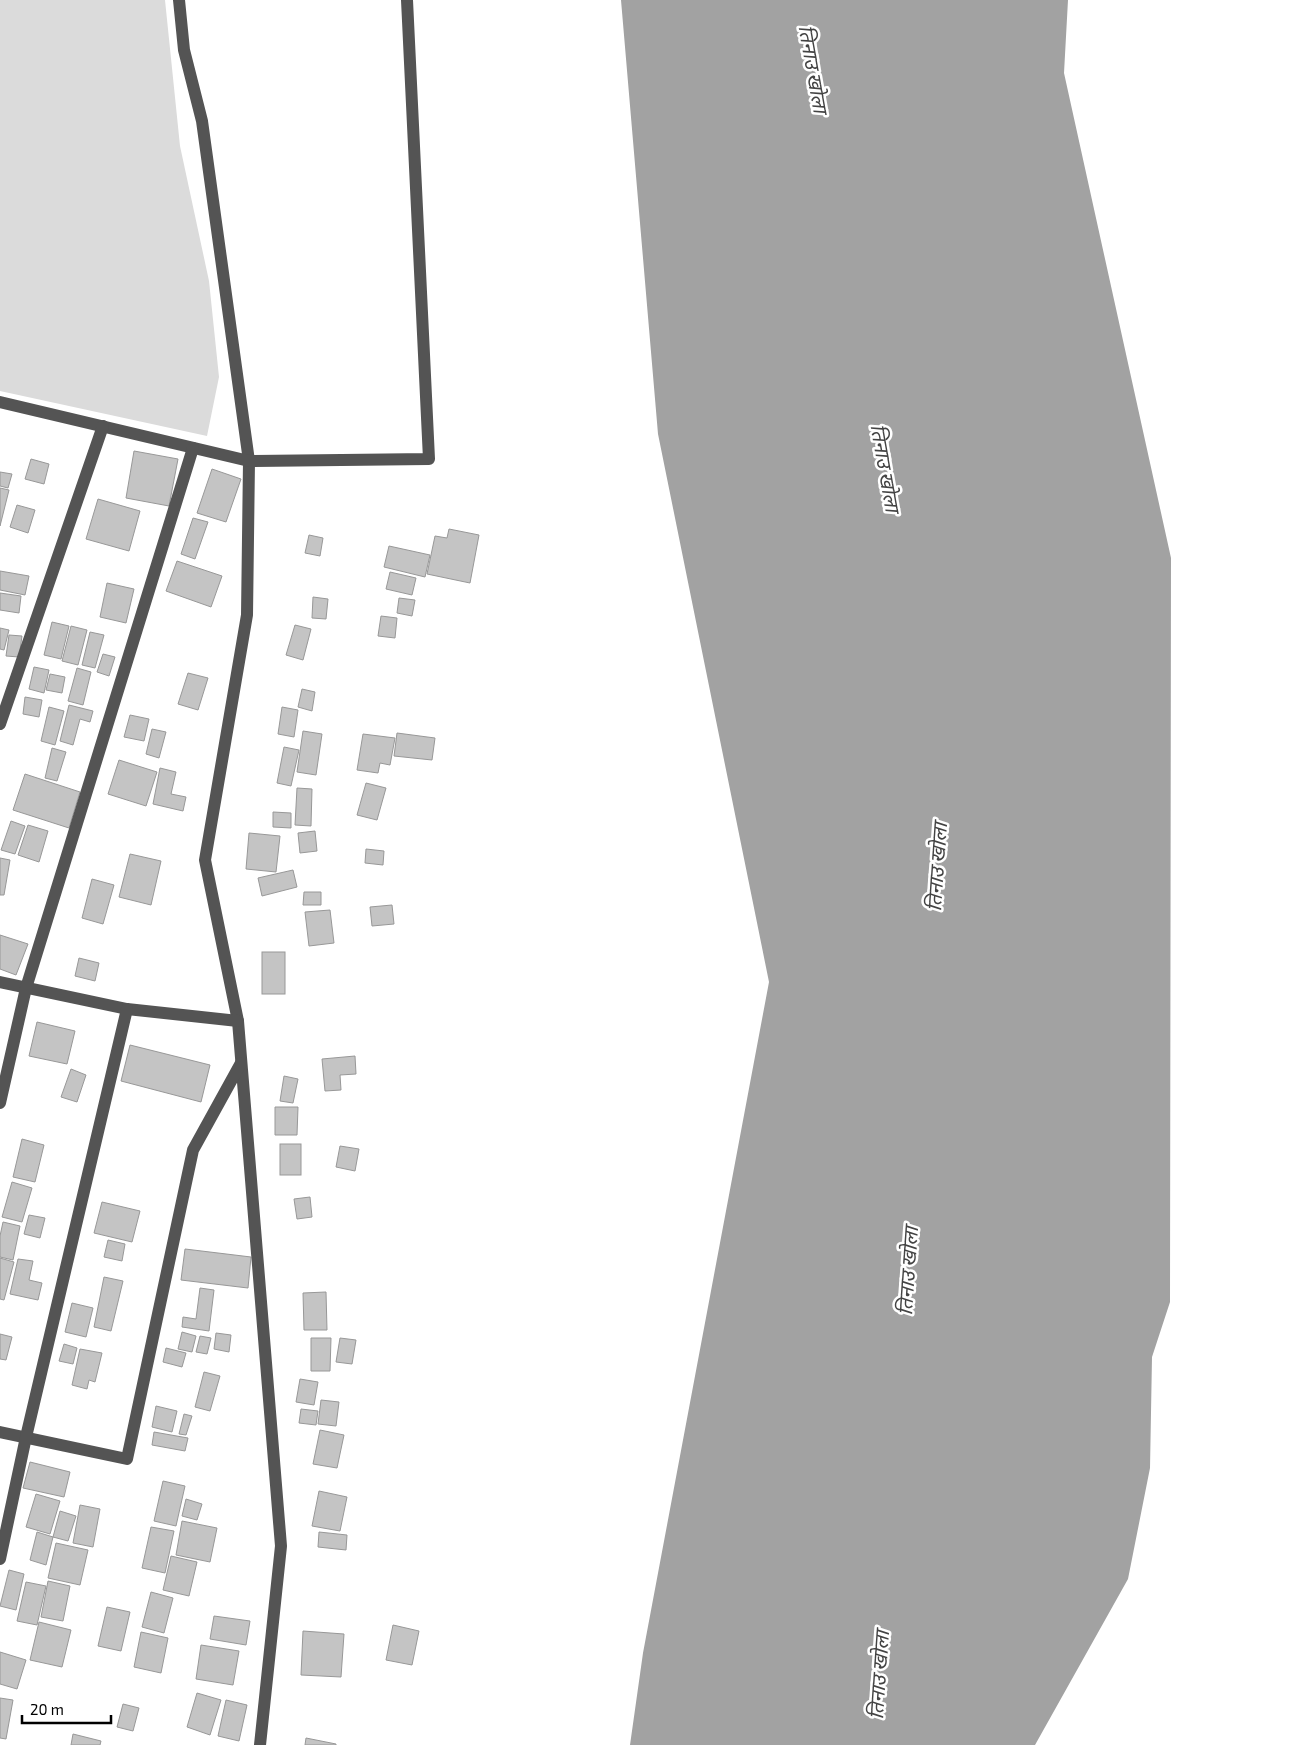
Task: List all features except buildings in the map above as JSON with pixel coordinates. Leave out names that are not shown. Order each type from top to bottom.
[{"type":"street","points":[[178,0],[184,50],[202,121],[249,461],[247,615],[205,860],[238,1021],[281,1546],[260,1745]]},
{"type":"street","points":[[0,402],[249,461],[429,459],[407,0]]},
{"type":"street","points":[[0,724],[102,426]]},
{"type":"street","points":[[0,1103],[26,988],[193,448]]},
{"type":"street","points":[[0,982],[126,1009],[238,1021]]},
{"type":"street","points":[[0,1559],[26,1437],[126,1009]]},
{"type":"street","points":[[0,1432],[127,1459],[193,1150],[240,1063]]},
{"type":"shaded area","points":[[0,0],[165,0],[180,146],[209,281],[219,377],[207,436],[0,391]]},
{"type":"water","name":"तिनाउ खोला","points":[[621,0],[1068,0],[1064,73],[1171,558],[1170,1302],[1152,1357],[1150,1468],[1128,1579],[1035,1745],[630,1745],[643,1653],[769,982],[658,434]]}]
